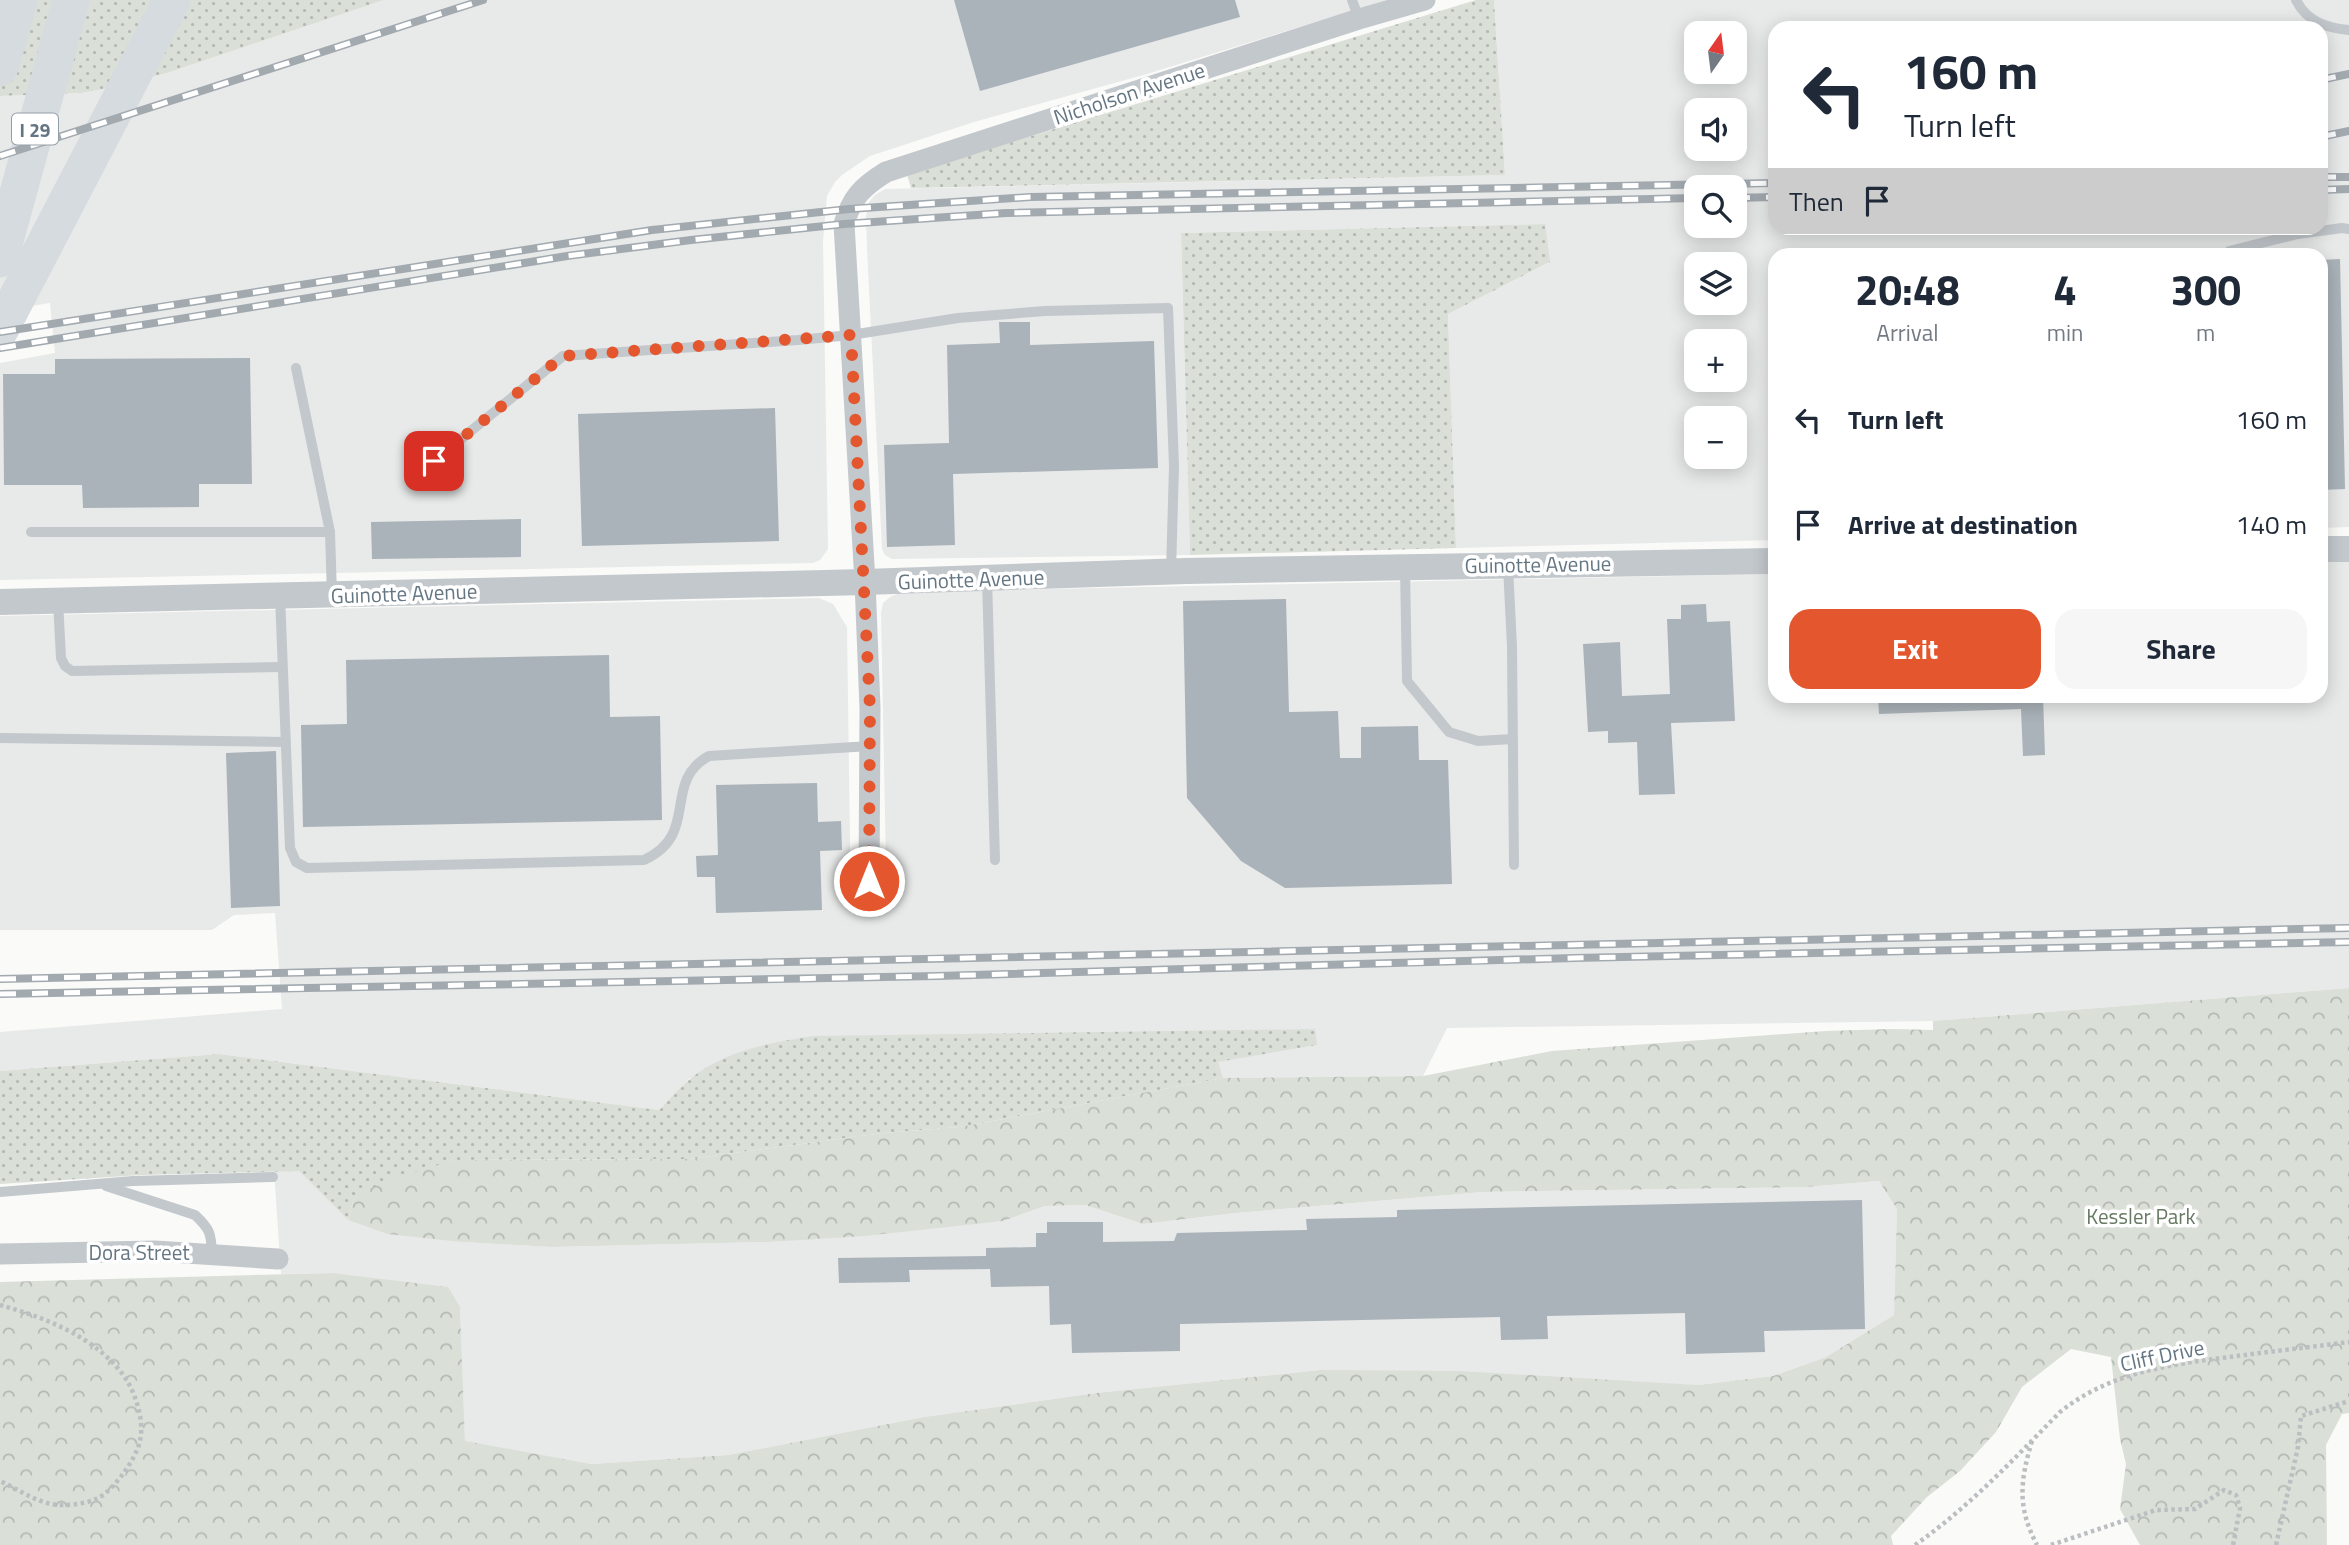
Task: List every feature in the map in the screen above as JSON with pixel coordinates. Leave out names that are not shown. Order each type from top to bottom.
[{"type":"highway","points":[[0,67],[19,0]]},
{"type":"highway","name":"I 29","points":[[0,259],[71,0]]},
{"type":"highway","points":[[0,330],[172,0]]},
{"type":"street","name":"Nicholson Avenue","points":[[851,335],[844,224],[849,209],[863,187],[886,172],[1356,9],[1425,0]]},
{"type":"street","points":[[851,335],[865,582],[870,746],[869,881]]},
{"type":"street","points":[[2328,549],[2349,549]]},
{"type":"street","name":"Guinotte Avenue","points":[[0,601],[865,582],[1171,572],[1768,561]]},
{"type":"street","name":"Dora Street","points":[[0,1254],[155,1251],[278,1259]]},
{"type":"lane","points":[[2297,0],[2301,10],[2315,21]]},
{"type":"lane","points":[[2328,26],[2349,30]]},
{"type":"lane","points":[[2328,230],[2349,229]]},
{"type":"lane","points":[[2241,248],[2294,235]]},
{"type":"lane","points":[[434,461],[563,356],[851,335],[958,318],[1045,311],[1168,308],[1174,467],[1171,572]]},
{"type":"lane","points":[[296,368],[330,533],[332,595]]},
{"type":"lane","points":[[31,532],[330,533]]},
{"type":"lane","points":[[1508,565],[1512,646],[1514,865]]},
{"type":"lane","points":[[1405,567],[1407,681],[1449,732],[1478,741],[1513,739]]},
{"type":"lane","points":[[987,578],[995,860]]},
{"type":"lane","points":[[279,596],[290,848],[296,862],[307,868],[644,860],[659,853],[670,841],[677,824],[686,779],[696,763],[709,756],[870,746]]},
{"type":"lane","points":[[58,600],[61,658],[65,666],[72,671],[281,667]]},
{"type":"lane","points":[[0,738],[285,742]]},
{"type":"lane","points":[[0,1192],[133,1181],[273,1178]]},
{"type":"lane","points":[[101,1184],[195,1216],[211,1235],[212,1253]]},
{"type":"path","points":[[0,1305],[31,1314],[97,1348],[121,1371],[133,1390],[140,1440],[131,1462],[116,1483],[96,1499],[62,1505],[38,1501],[0,1481]]},
{"type":"path","name":"Cliff Drive","points":[[1915,1545],[1966,1506],[2076,1400],[2105,1384],[2143,1371],[2177,1364],[2349,1342]]},
{"type":"path","points":[[2276,1545],[2298,1447],[2301,1416],[2349,1401]]},
{"type":"path","points":[[2033,1440],[2023,1471],[2021,1498],[2026,1524],[2037,1545]]},
{"type":"path","points":[[2051,1545],[2156,1510],[2195,1509],[2224,1490],[2236,1495],[2240,1508],[2233,1545]]},
{"type":"shaded area","points":[[384,0],[1387,0],[1147,74],[974,122],[870,156],[842,175],[827,196],[823,241],[828,549],[820,560],[813,563],[0,580],[0,363],[55,353],[50,303],[0,311],[0,96],[82,93],[108,88],[167,73]]},
{"type":"shaded area","points":[[1494,0],[2349,0],[2349,527],[2328,528],[2328,248],[1768,248],[1768,540],[1456,548],[1448,314],[1549,263],[1545,224],[1181,233],[1190,555],[892,559],[885,555],[882,549],[867,249],[866,216],[869,202],[885,189],[1505,175]]},
{"type":"shaded area","points":[[2328,562],[2349,562],[2349,988],[1933,1021],[1447,1028],[1423,1076],[1223,1078],[1217,1062],[1316,1045],[690,1078],[659,1110],[219,1054],[0,1071],[0,1032],[282,1009],[275,913],[234,915],[212,930],[0,930],[0,616],[819,598],[833,604],[847,627],[851,914],[887,913],[881,613],[883,603],[901,592],[1768,574],[1768,703],[2328,703]]},
{"type":"shaded area","points":[[274,1171],[299,1171],[348,1220],[461,1242],[551,1247],[769,1242],[1003,1221],[1045,1206],[1085,1205],[1143,1224],[1236,1213],[1483,1192],[1805,1187],[1879,1181],[1897,1209],[1894,1315],[1826,1357],[1773,1376],[1698,1385],[1320,1370],[1096,1393],[924,1417],[728,1455],[591,1464],[465,1442],[460,1307],[332,1273],[281,1274]]},
{"type":"green space","points":[[0,0],[384,0],[167,73],[108,88],[82,93],[0,96]]},
{"type":"green space","points":[[1476,0],[1494,0],[1505,175],[911,188],[907,174]]},
{"type":"green space","points":[[1545,224],[1550,262],[1448,314],[1456,548],[1190,555],[1181,233]]},
{"type":"green space","name":"Kessler Park","points":[[2349,988],[2349,1413],[2342,1414],[2326,1445],[2327,1545],[2140,1545],[2120,1509],[2126,1464],[2120,1439],[2111,1357],[2071,1349],[2022,1387],[1996,1432],[1960,1471],[1927,1497],[1891,1536],[1893,1545],[0,1545],[0,1282],[332,1273],[448,1287],[460,1307],[465,1441],[591,1464],[728,1455],[924,1417],[1096,1393],[1320,1370],[1459,1371],[1698,1385],[1773,1376],[1826,1357],[1894,1315],[1897,1209],[1879,1181],[1805,1187],[1483,1192],[1236,1213],[1143,1224],[1085,1205],[1045,1206],[1003,1221],[864,1236],[769,1242],[551,1247],[461,1242],[388,1234],[348,1220],[354,1198],[384,1181],[455,1160],[689,1159],[883,1133],[960,1127],[1223,1078],[1423,1076],[1552,1051],[1826,1031],[1933,1030],[1933,1021]]},
{"type":"green space","points":[[1315,1029],[1317,1045],[1218,1062],[1223,1078],[960,1127],[883,1133],[689,1159],[455,1160],[354,1198],[348,1220],[299,1171],[142,1175],[0,1184],[0,1071],[219,1054],[659,1110],[690,1079],[718,1061],[748,1049],[813,1036]]},
{"type":"building","points":[[954,0],[1235,0],[1240,17],[980,91]]},
{"type":"building","points":[[2340,259],[2345,489],[2328,490],[2328,260]]},
{"type":"building","points":[[999,322],[1030,322],[1030,345],[1154,341],[1158,468],[953,474],[955,545],[887,547],[884,445],[949,443],[947,345],[1000,343]]},
{"type":"building","points":[[250,358],[252,484],[199,484],[199,507],[83,508],[82,485],[4,485],[3,374],[55,374],[55,359]]},
{"type":"building","points":[[775,408],[779,541],[582,546],[578,414]]},
{"type":"building","points":[[521,519],[521,557],[372,559],[371,522]]},
{"type":"building","points":[[1286,599],[1289,712],[1338,711],[1340,758],[1361,758],[1361,727],[1418,726],[1419,760],[1448,760],[1452,884],[1285,888],[1241,861],[1187,798],[1183,601]]},
{"type":"building","points":[[1706,604],[1707,622],[1730,621],[1735,721],[1671,723],[1675,794],[1639,795],[1637,742],[1608,743],[1608,731],[1588,732],[1583,644],[1620,642],[1622,696],[1670,694],[1667,619],[1681,619],[1681,605]]},
{"type":"building","points":[[609,655],[610,717],[660,716],[662,820],[303,827],[301,725],[347,724],[346,660]]},
{"type":"building","points":[[1878,703],[2043,703],[2045,755],[2023,756],[2021,709],[1879,714]]},
{"type":"building","points":[[276,751],[280,906],[231,908],[226,753]]},
{"type":"building","points":[[817,783],[818,822],[841,821],[842,850],[820,851],[822,910],[716,913],[715,877],[697,877],[696,856],[718,855],[716,785]]},
{"type":"building","points":[[1862,1200],[1865,1329],[1764,1331],[1765,1352],[1686,1354],[1685,1313],[1547,1316],[1548,1339],[1501,1340],[1500,1317],[1180,1324],[1180,1351],[1072,1353],[1071,1324],[1050,1325],[1049,1286],[991,1287],[990,1269],[909,1270],[910,1282],[839,1283],[838,1258],[986,1256],[986,1248],[1036,1247],[1036,1233],[1047,1233],[1047,1222],[1103,1222],[1103,1242],[1174,1241],[1177,1233],[1307,1230],[1306,1219],[1397,1217],[1397,1210]]},
{"type":"railway","points":[[0,156],[483,0]]},
{"type":"railway","points":[[2328,78],[2349,74]]},
{"type":"railway","points":[[2328,135],[2349,131]]},
{"type":"railway","points":[[2328,177],[2349,177]]},
{"type":"railway","points":[[0,332],[652,230],[849,209],[1030,197],[1768,183]]},
{"type":"railway","points":[[2328,190],[2349,189]]},
{"type":"railway","points":[[1747,198],[1768,197]]},
{"type":"railway","points":[[0,348],[567,256],[844,224],[1006,213],[1684,198]]},
{"type":"railway","points":[[0,979],[2349,928]]},
{"type":"railway","points":[[0,994],[937,976],[1574,958],[2349,942]]},
{"type":"route","points":[[434,461],[563,356],[851,335],[870,708],[869,881]]}]
